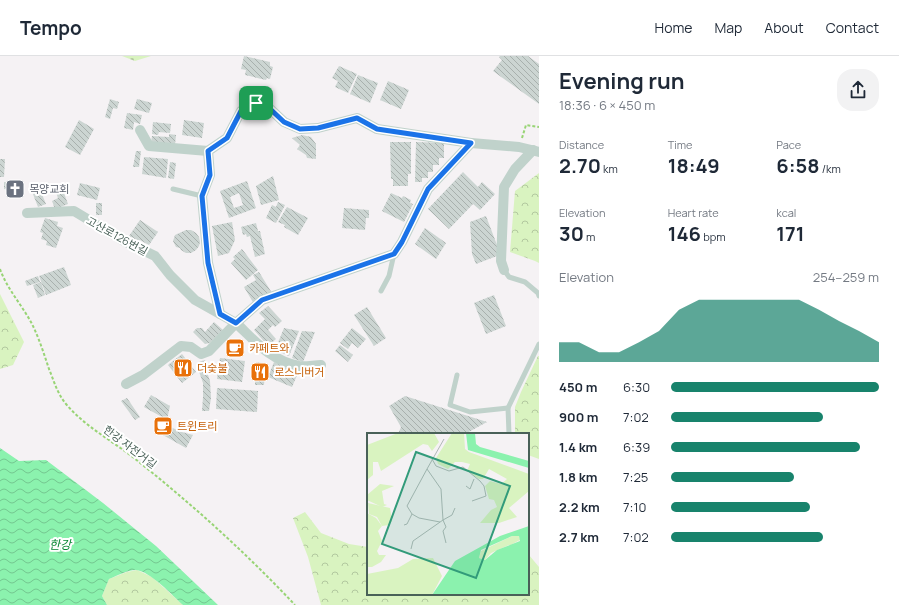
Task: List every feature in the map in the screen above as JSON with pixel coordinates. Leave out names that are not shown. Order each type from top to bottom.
[{"type":"street","points":[[140,130],[149,146],[208,151],[227,138],[241,111],[256,103],[268,107],[284,122],[300,129],[318,128],[357,118],[377,129],[471,143],[519,147],[536,151]]},
{"type":"street","points":[[126,384],[143,376],[181,346],[191,347],[201,354],[209,351],[236,323],[262,300],[394,254],[402,242],[428,189],[471,143]]},
{"type":"street","points":[[208,151],[210,175],[202,196],[208,263],[220,314]]},
{"type":"street","points":[[504,270],[501,261],[504,187],[515,169],[536,151]]},
{"type":"street","name":"고산로126번길","points":[[27,213],[74,211],[124,241],[155,256],[170,275],[196,300],[236,323],[278,360],[300,366],[321,365]]},
{"type":"lane","points":[[173,189],[202,196]]},
{"type":"lane","points":[[381,291],[389,276],[394,254]]},
{"type":"lane","points":[[504,270],[509,277],[525,282],[538,293],[539,296]]},
{"type":"lane","points":[[509,433],[508,408],[539,344]]},
{"type":"lane","points":[[457,375],[450,405],[470,412],[508,408]]},
{"type":"path","points":[[519,147],[526,125],[539,127]]},
{"type":"path","name":"한강 자전거길","points":[[0,269],[31,323],[50,370],[53,382],[61,398],[70,409],[83,422],[139,462],[188,503],[256,565],[295,605]]},
{"type":"green space","points":[[122,56],[151,56],[135,61]]},
{"type":"green space","points":[[539,173],[539,263],[510,252],[515,191]]},
{"type":"green space","points":[[0,294],[24,342],[13,365],[0,369]]},
{"type":"green space","points":[[539,356],[539,459],[529,455],[529,433],[515,432],[515,407]]},
{"type":"green space","points":[[305,512],[321,533],[349,544],[367,547],[367,595],[529,595],[529,555],[539,567],[539,605],[321,605],[308,557],[293,518]]},
{"type":"green space","points":[[137,570],[152,577],[183,605],[107,605],[102,596],[109,579]]},
{"type":"green space","points":[[138,575],[151,580],[177,605],[111,605],[109,590],[120,581]]},
{"type":"water","name":"한강","points":[[0,448],[19,461],[46,460],[103,503],[156,546],[218,605],[183,605],[154,579],[142,571],[133,570],[109,579],[102,596],[107,605],[0,605]]},
{"type":"building","points":[[244,56],[270,62],[270,66],[273,67],[270,79],[267,78],[266,80],[245,75],[246,70],[241,69]]},
{"type":"building","points":[[528,56],[539,64],[539,104],[493,71],[502,60],[499,57]]},
{"type":"building","points":[[339,66],[357,74],[348,93],[335,87],[338,81],[332,78]]},
{"type":"building","points":[[358,75],[378,83],[370,103],[350,94]]},
{"type":"building","points":[[388,81],[409,90],[401,109],[380,100]]},
{"type":"building","points":[[110,99],[119,102],[117,109],[113,108],[110,119],[105,117]]},
{"type":"building","points":[[137,99],[152,103],[149,113],[134,109]]},
{"type":"building","points":[[127,113],[142,115],[140,124],[134,122],[133,130],[124,128]]},
{"type":"building","points":[[79,120],[94,129],[80,155],[65,147]]},
{"type":"building","points":[[184,120],[204,123],[202,138],[182,135]]},
{"type":"building","points":[[153,122],[171,124],[170,133],[159,132],[158,135],[152,134]]},
{"type":"building","points":[[169,134],[176,135],[175,145],[151,142],[152,136],[169,137]]},
{"type":"building","points":[[302,135],[311,137],[316,144],[316,159],[307,158],[306,155],[297,149],[300,145],[292,138]]},
{"type":"building","points":[[390,142],[411,142],[411,174],[408,174],[408,186],[393,186],[393,179],[391,179]]},
{"type":"building","points":[[416,142],[444,143],[444,158],[439,158],[439,165],[433,165],[433,172],[428,172],[428,178],[422,178],[422,182],[415,182]]},
{"type":"building","points":[[136,151],[141,151],[139,167],[133,167]]},
{"type":"building","points":[[144,157],[168,159],[166,178],[142,174]]},
{"type":"building","points":[[0,159],[5,159],[4,177],[0,177]]},
{"type":"building","points":[[170,162],[176,163],[174,179],[168,178]]},
{"type":"building","points":[[463,172],[478,187],[482,182],[495,194],[480,210],[473,204],[449,229],[428,209]]},
{"type":"building","points":[[273,176],[279,200],[261,205],[256,186]]},
{"type":"building","points":[[247,181],[256,208],[229,218],[220,191]],"holes":[[[239,193],[243,205],[234,208],[230,197]]]},
{"type":"building","points":[[4,182],[21,184],[20,194],[11,193],[12,190],[4,189]]},
{"type":"building","points":[[48,182],[51,188],[41,192],[46,204],[38,207],[31,189]]},
{"type":"building","points":[[80,183],[100,188],[97,200],[77,195]]},
{"type":"building","points":[[61,185],[68,204],[55,209],[52,201],[58,198],[54,187]]},
{"type":"building","points":[[391,193],[411,200],[410,203],[413,204],[404,222],[382,211]]},
{"type":"building","points":[[278,202],[285,205],[276,223],[266,218],[272,205],[276,207]]},
{"type":"building","points":[[96,203],[102,203],[102,215],[96,215]]},
{"type":"building","points":[[287,207],[308,218],[298,235],[284,227],[285,225],[278,222]]},
{"type":"building","points":[[344,208],[369,210],[369,218],[366,218],[365,230],[342,228]]},
{"type":"building","points":[[486,216],[497,245],[497,256],[476,264],[472,254],[470,222]]},
{"type":"building","points":[[45,218],[58,222],[57,226],[63,228],[56,248],[46,245],[47,241],[41,239],[43,233],[40,232]]},
{"type":"building","points":[[140,220],[158,232],[149,245],[140,240],[139,242],[129,236]]},
{"type":"building","points":[[232,222],[235,240],[229,253],[218,256],[212,226]]},
{"type":"building","points":[[256,223],[258,231],[260,231],[265,254],[255,257],[250,236],[247,237],[246,234],[243,235],[241,227]]},
{"type":"building","points":[[425,228],[446,243],[436,259],[415,244]]},
{"type":"building","points":[[186,230],[191,230],[199,237],[199,246],[191,253],[186,253],[180,248],[176,247],[173,241],[175,235]]},
{"type":"building","points":[[242,249],[258,270],[246,280],[231,263],[235,259],[233,257]]},
{"type":"building","points":[[64,267],[71,285],[46,295],[39,276]]},
{"type":"building","points":[[259,272],[272,293],[254,304],[244,287],[256,280],[253,275]]},
{"type":"building","points":[[38,276],[40,282],[27,286],[25,281]]},
{"type":"building","points":[[41,282],[45,295],[38,298],[33,285]]},
{"type":"building","points":[[494,295],[506,326],[486,334],[474,303]]},
{"type":"building","points":[[268,306],[282,321],[275,327],[273,325],[268,330],[276,339],[268,346],[254,330],[265,319],[259,313]]},
{"type":"building","points":[[367,307],[386,338],[374,346],[354,315]]},
{"type":"building","points":[[214,322],[223,330],[210,343],[205,344],[193,332],[197,328],[202,328],[205,332]]},
{"type":"building","points":[[284,328],[299,331],[289,356],[275,350]]},
{"type":"building","points":[[352,328],[366,339],[358,348],[352,343],[348,349],[340,343]]},
{"type":"building","points":[[302,331],[315,332],[303,362],[292,358]]},
{"type":"building","points":[[234,341],[245,352],[242,355],[230,352],[226,348]]},
{"type":"building","points":[[340,345],[353,355],[348,362],[335,351]]},
{"type":"building","points":[[182,354],[196,372],[182,383],[168,365]]},
{"type":"building","points":[[220,358],[245,361],[242,382],[217,379]]},
{"type":"building","points":[[205,360],[209,371],[207,372],[210,381],[211,398],[209,411],[202,411],[203,383],[196,363]]},
{"type":"building","points":[[256,362],[266,363],[264,385],[255,385]]},
{"type":"building","points":[[274,362],[298,373],[292,387],[268,377]]},
{"type":"building","points":[[217,388],[258,391],[257,412],[216,409]]},
{"type":"building","points":[[151,395],[170,406],[166,424],[178,431],[193,435],[186,448],[154,430],[162,417],[144,407]]},
{"type":"building","points":[[405,396],[487,422],[467,433],[398,433],[401,427],[389,406]]},
{"type":"building","points":[[127,398],[140,417],[135,420],[121,401]]},
{"type":"place","name":"목양교회","points":[[15,189]]},
{"type":"place","name":"카페트와","points":[[235,348]]},
{"type":"place","name":"더숯불","points":[[183,368]]},
{"type":"place","name":"로스니버거","points":[[260,372]]},
{"type":"place","name":"트윈트리","points":[[163,426]]},
{"type":"route","points":[[256,103],[268,107],[284,122],[300,129],[318,128],[357,118],[377,129],[446,138],[471,143],[428,189],[402,242],[394,254],[262,300],[236,323],[220,314],[208,263],[202,196],[210,175],[208,151],[227,138],[241,111],[256,103]]}]
